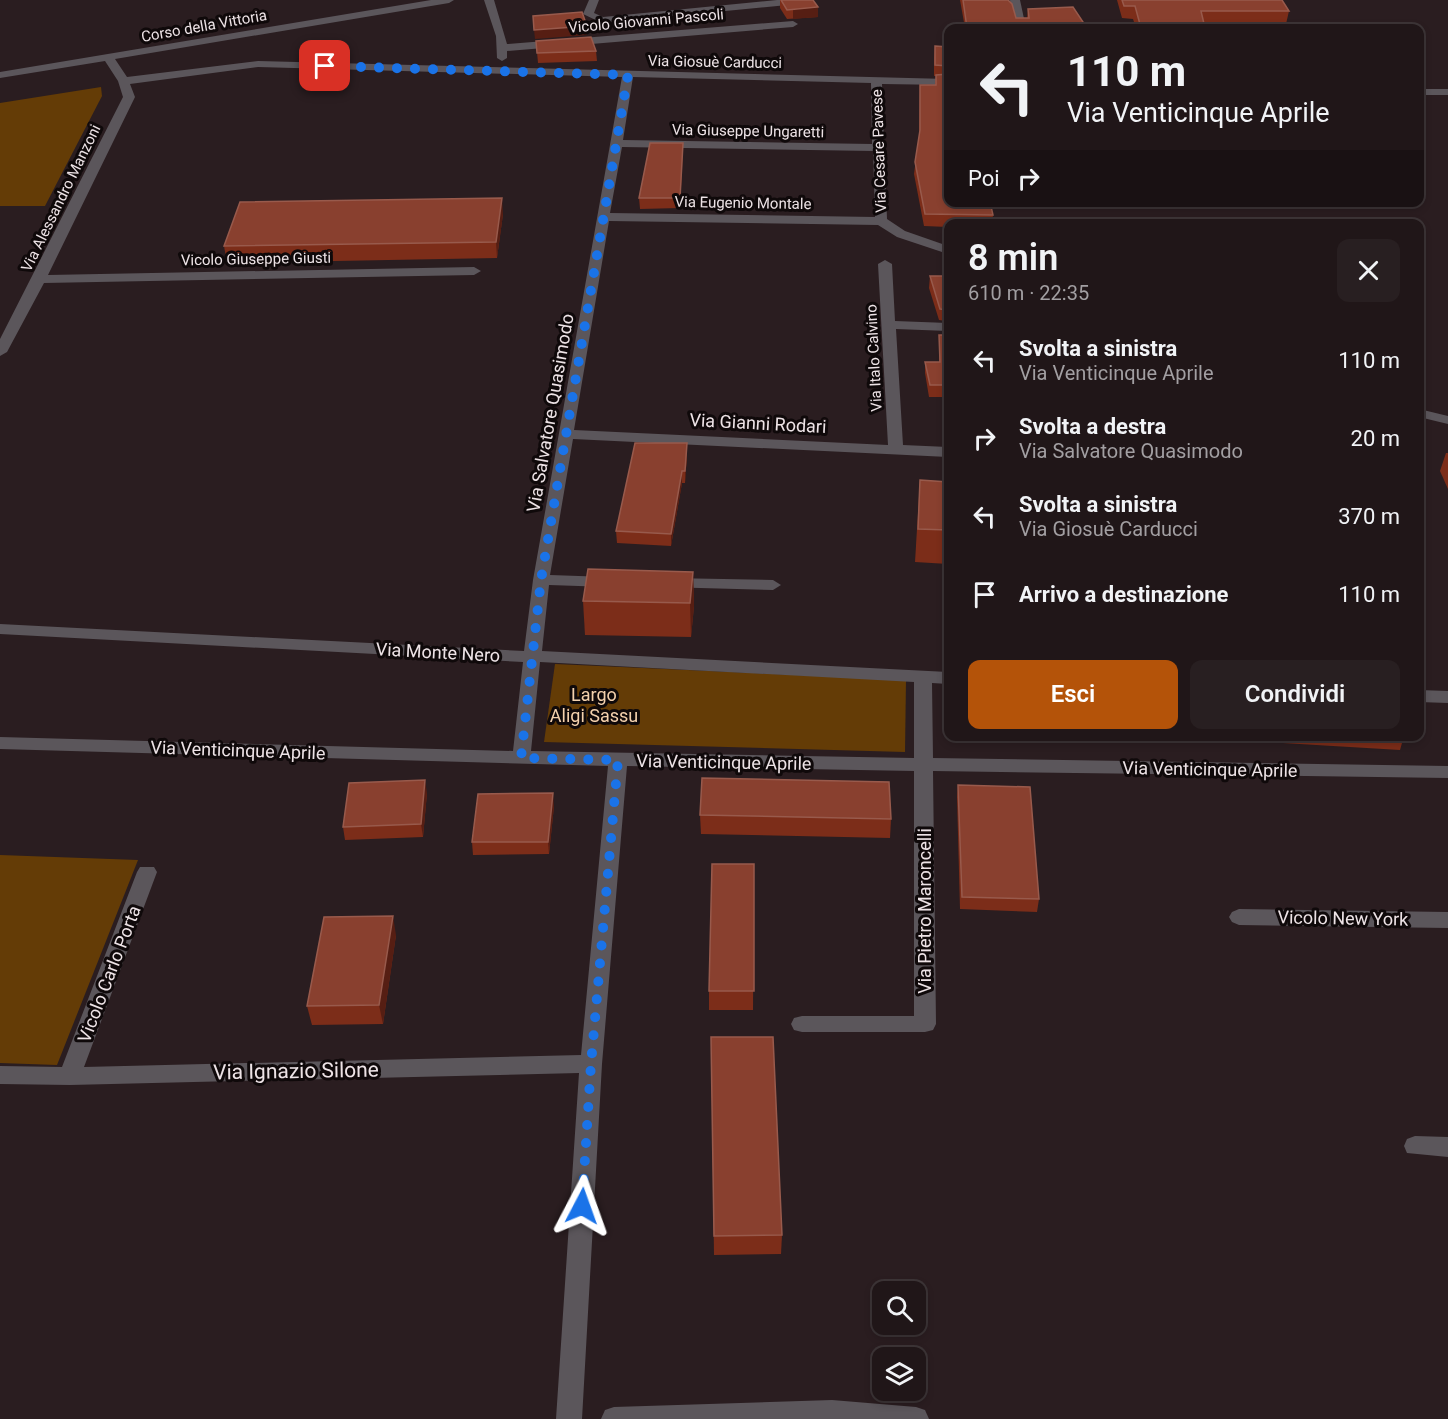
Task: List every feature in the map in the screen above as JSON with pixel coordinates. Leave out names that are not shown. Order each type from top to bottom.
[{"type":"street","points":[[367,0],[379,12]]},
{"type":"street","name":"Corso della Vittoria","points":[[0,75],[449,0]]},
{"type":"street","points":[[489,0],[501,36],[503,72]]},
{"type":"street","points":[[594,0],[588,14],[602,20],[808,0]]},
{"type":"street","points":[[1015,0],[1020,24]]},
{"type":"street","name":"Vicolo Giovanni Pascoli","points":[[502,48],[794,24]]},
{"type":"street","points":[[108,57],[123,81]]},
{"type":"street","name":"Via Giosuè Carducci","points":[[123,81],[258,64],[944,82]]},
{"type":"street","name":"Via Salvatore Quasimodo","points":[[521,758],[541,580],[628,75]]},
{"type":"street","name":"Via Cesare Pavese","points":[[876,80],[881,221],[900,234],[944,249]]},
{"type":"street","name":"Via Alessandro Manzoni","points":[[0,352],[39,279],[129,97],[123,81]]},
{"type":"street","points":[[1424,92],[1448,92]]},
{"type":"street","name":"Via Giuseppe Ungaretti","points":[[616,143],[879,148]]},
{"type":"street","name":"Via Eugenio Montale","points":[[604,217],[881,221]]},
{"type":"street","name":"Via Italo Calvino","points":[[885,264],[896,449]]},
{"type":"street","name":"Vicolo Giuseppe Giusti","points":[[39,279],[474,271]]},
{"type":"street","points":[[889,326],[944,327]]},
{"type":"street","points":[[1424,413],[1448,420]]},
{"type":"street","name":"Via Gianni Rodari","points":[[566,434],[944,452]]},
{"type":"street","points":[[541,580],[622,582]]},
{"type":"street","points":[[657,583],[773,585]]},
{"type":"street","name":"Via Monte Nero","points":[[0,629],[944,678]]},
{"type":"street","name":"Via Pietro Maroncelli","points":[[802,1024],[925,1024],[923,676]]},
{"type":"street","points":[[1424,696],[1448,697]]},
{"type":"street","name":"Via Venticinque Aprile","points":[[0,743],[618,760],[1448,772]]},
{"type":"street","points":[[569,1419],[591,1064],[618,760]]},
{"type":"street","name":"Vicolo Carlo Porta","points":[[70,1076],[147,872]]},
{"type":"street","name":"Vicolo New York","points":[[1239,917],[1448,920]]},
{"type":"street","name":"Via Ignazio Silone","points":[[0,1075],[70,1076],[591,1064]]},
{"type":"street","points":[[1415,1146],[1448,1147]]},
{"type":"street","points":[[614,1419],[832,1413],[916,1419]]},
{"type":"green space","points":[[101,87],[102,96],[45,206],[0,206],[0,103]]},
{"type":"green space","name":"Largo Aligi Sassu","points":[[555,664],[906,680],[905,752],[544,742]]},
{"type":"green space","points":[[0,855],[138,860],[57,1065],[0,1063]]},
{"type":"building","points":[[781,0],[813,0],[818,7],[787,10]]},
{"type":"building","points":[[963,0],[1008,0],[1012,4],[1016,18],[1029,18],[1028,9],[1073,7],[1084,24],[966,24]]},
{"type":"building","points":[[1122,0],[1282,0],[1289,11],[1201,11],[1204,24],[1140,24],[1135,6],[1124,6]]},
{"type":"building","points":[[582,12],[587,26],[534,30],[533,16]]},
{"type":"building","points":[[591,37],[596,51],[537,53],[536,41]]},
{"type":"building","points":[[935,46],[944,47],[944,66],[935,65]]},
{"type":"building","points":[[944,74],[944,207],[991,207],[993,215],[925,214],[915,162],[920,130],[920,85],[936,85],[936,75]]},
{"type":"building","points":[[650,143],[683,143],[680,198],[639,198]]},
{"type":"building","points":[[502,198],[496,242],[224,246],[240,202]]},
{"type":"building","points":[[930,276],[944,276],[944,310],[940,309]]},
{"type":"building","points":[[939,335],[944,335],[944,385],[930,385],[925,362],[940,362]]},
{"type":"building","points":[[635,443],[687,443],[685,471],[682,471],[671,534],[616,531]]},
{"type":"building","points":[[920,480],[944,482],[944,530],[918,529]]},
{"type":"building","points":[[588,569],[693,572],[690,603],[583,601]]},
{"type":"building","points":[[702,778],[889,782],[891,819],[700,815]]},
{"type":"building","points":[[425,780],[421,824],[343,827],[349,783]]},
{"type":"building","points":[[958,785],[1030,787],[1039,899],[962,897]]},
{"type":"building","points":[[553,793],[548,842],[472,842],[478,794]]},
{"type":"building","points":[[712,864],[754,864],[754,991],[709,991]]},
{"type":"building","points":[[393,916],[379,1005],[307,1006],[324,917]]},
{"type":"building","points":[[711,1037],[773,1037],[782,1235],[714,1236]]},
{"type":"route","points":[[325,66],[628,75],[541,580],[521,758],[618,760],[591,1064],[582,1206]]}]
